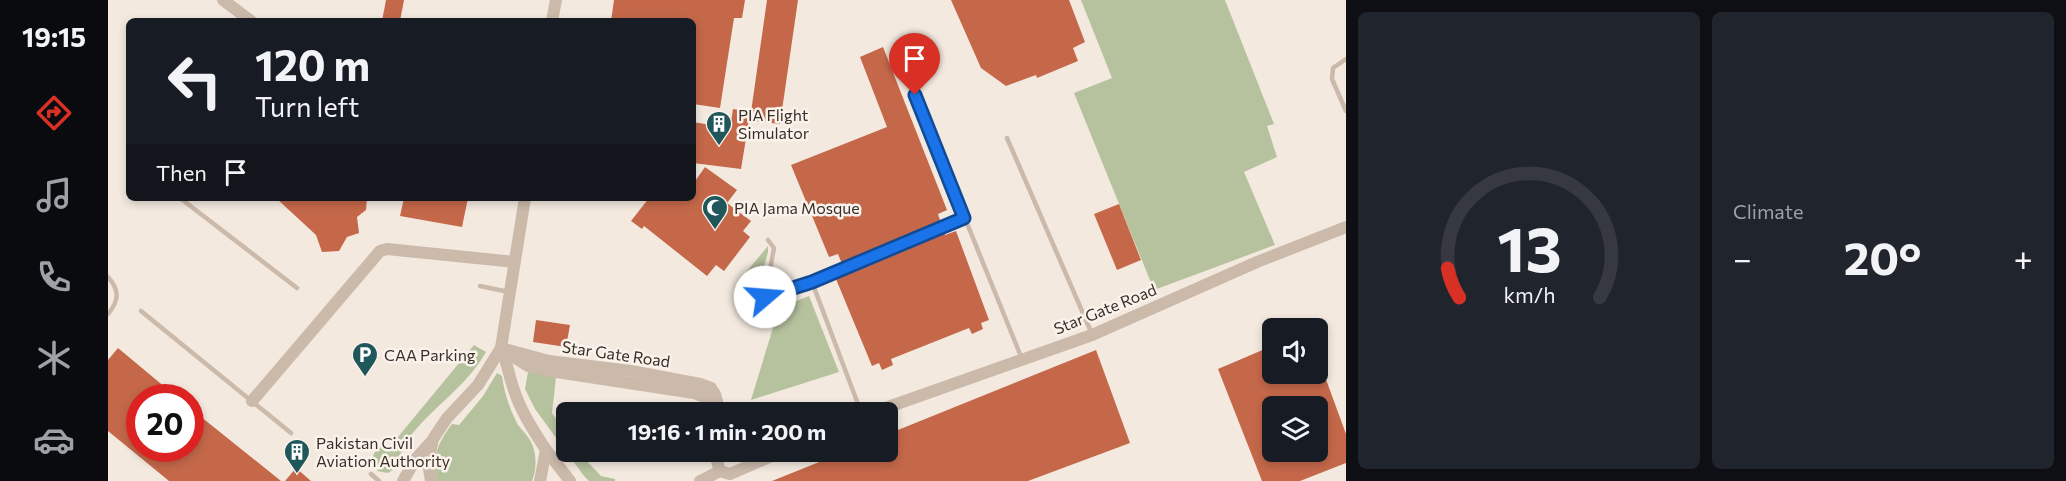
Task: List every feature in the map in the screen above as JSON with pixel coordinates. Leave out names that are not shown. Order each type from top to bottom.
[{"type":"street","points":[[223,0],[246,18]]},
{"type":"street","points":[[553,18],[556,0]]},
{"type":"street","points":[[403,481],[415,460],[447,418],[478,384],[501,348],[524,201]]},
{"type":"street","name":"Star Gate Road","points":[[898,403],[1092,335],[1257,262],[1346,227]]},
{"type":"street","points":[[252,401],[380,251],[387,249],[514,262]]},
{"type":"street","points":[[501,348],[526,417],[546,450],[570,481]]},
{"type":"street","name":"Star Gate Road","points":[[501,348],[528,366],[694,393],[709,402]]},
{"type":"street","points":[[431,481],[428,463],[433,439]]},
{"type":"street","points":[[540,481],[546,450]]},
{"type":"street","points":[[717,462],[720,471]]},
{"type":"street","points":[[700,481],[720,471],[729,474],[758,462]]},
{"type":"street","points":[[559,467],[578,481]]},
{"type":"lane","points":[[1346,59],[1333,68],[1332,79],[1346,111]]},
{"type":"lane","points":[[915,95],[1022,359]]},
{"type":"lane","points":[[1007,138],[1092,335]]},
{"type":"lane","points":[[184,201],[297,288]]},
{"type":"lane","points":[[768,240],[774,248],[765,297],[812,282],[964,218]]},
{"type":"lane","points":[[108,277],[115,285],[117,299],[108,314]]},
{"type":"lane","points":[[812,282],[857,402]]},
{"type":"lane","points":[[480,286],[509,292]]},
{"type":"lane","points":[[141,311],[291,433]]},
{"type":"lane","points":[[370,474],[379,481]]},
{"type":"green space","points":[[1081,0],[1225,0],[1274,124],[1267,126],[1277,157],[1244,172],[1275,245],[1154,290],[1074,93],[1112,78]]},
{"type":"green space","points":[[768,246],[768,252],[755,295],[738,282]]},
{"type":"green space","points":[[809,296],[839,372],[751,400],[779,308]]},
{"type":"green space","points":[[474,345],[486,352],[478,365],[415,430],[406,442],[392,470],[388,473],[377,471],[380,467],[375,463],[372,465],[375,452],[382,446],[388,449]]},
{"type":"green space","points":[[528,372],[556,377],[552,413],[556,419],[556,438],[535,409],[525,389]]},
{"type":"green space","points":[[497,373],[502,376],[507,399],[516,421],[530,440],[534,450],[535,471],[532,481],[437,481],[435,457],[443,438],[452,424],[459,425],[483,396]]},
{"type":"green space","points":[[574,462],[588,462],[601,476],[615,479],[615,481],[589,481]]},
{"type":"building","points":[[386,0],[404,0],[401,18],[383,18]]},
{"type":"building","points":[[614,0],[745,0],[742,18],[734,18],[720,108],[696,104],[696,18],[611,18]]},
{"type":"building","points":[[767,0],[798,0],[780,124],[749,120],[741,169],[696,163],[696,122],[730,128],[733,109],[751,112]]},
{"type":"building","points":[[951,0],[1069,0],[1085,42],[1073,48],[1078,61],[1037,78],[1036,75],[1006,86],[981,68]]},
{"type":"building","points":[[883,47],[947,210],[938,214],[941,223],[842,264],[838,254],[829,257],[791,165],[887,127],[860,57]]},
{"type":"building","points":[[705,167],[737,190],[727,203],[751,221],[743,231],[750,237],[724,271],[716,265],[707,276],[644,226],[642,229],[631,221],[647,201],[696,201],[696,180]]},
{"type":"building","points":[[279,201],[367,201],[366,210],[357,217],[359,233],[347,237],[339,251],[322,252],[316,235]]},
{"type":"building","points":[[403,201],[467,201],[462,227],[400,216]]},
{"type":"building","points":[[1119,204],[1141,260],[1117,270],[1094,214]]},
{"type":"building","points":[[944,231],[945,235],[956,231],[989,320],[981,323],[983,329],[972,334],[969,328],[891,359],[893,365],[882,370],[879,363],[872,366],[836,279]]},
{"type":"building","points":[[536,320],[570,325],[566,347],[533,342]]},
{"type":"building","points":[[118,348],[161,384],[126,384],[126,446],[108,431],[108,360]]},
{"type":"building","points":[[1096,350],[1130,443],[1028,481],[772,481],[819,462],[898,462],[898,430]]},
{"type":"building","points":[[1262,350],[1262,384],[1328,384],[1346,434],[1346,463],[1300,481],[1262,481],[1218,369]]},
{"type":"building","points":[[204,419],[281,481],[169,481],[146,462],[204,462]]},
{"type":"building","name":"Pakistan Civil Aviation Authority","points":[[296,468],[311,481],[285,481]]},
{"type":"place","name":"PIA Flight Simulator","points":[[719,147]]},
{"type":"place","name":"PIA Jama Mosque","points":[[715,231]]},
{"type":"place","name":"CAA Parking","points":[[365,378]]},
{"type":"place","name":"Pakistan Civil Aviation Authority","points":[[297,475]]},
{"type":"route","points":[[765,297],[812,282],[964,218],[915,95]]}]
